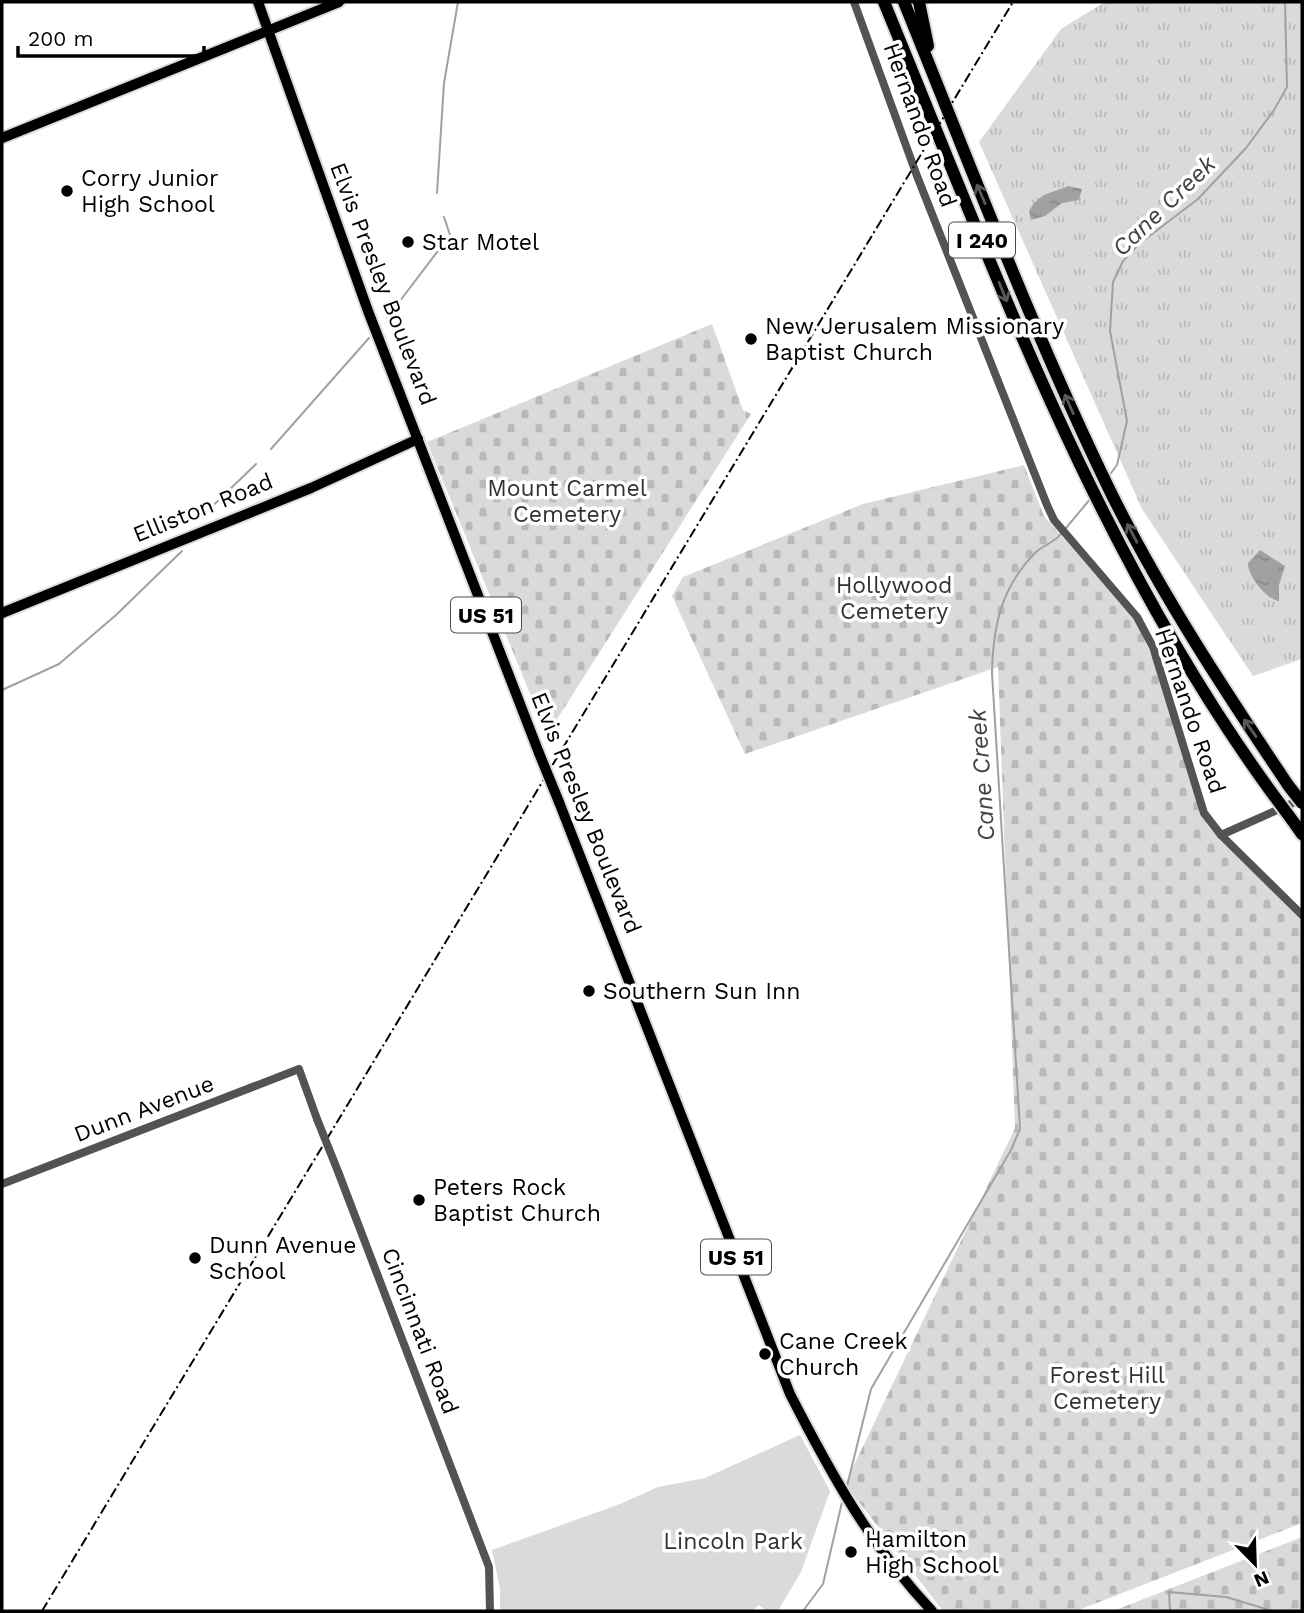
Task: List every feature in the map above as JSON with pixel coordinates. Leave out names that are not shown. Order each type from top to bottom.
[{"type":"highway","name":"I 240","points":[[884,2],[1047,397],[1084,477],[1194,676],[1299,829]]},
{"type":"highway","name":"I 240","points":[[904,2],[1046,351],[1113,496],[1195,645],[1288,785],[1302,801]]},
{"type":"highway","points":[[919,2],[936,80]]},
{"type":"main road","name":"Elvis Presley Boulevard","points":[[258,2],[364,301],[790,1394],[836,1485],[890,1562],[932,1611]]},
{"type":"main road","points":[[2,138],[339,2]]},
{"type":"main road","name":"Elliston Road","points":[[2,613],[311,488],[418,439]]},
{"type":"street","name":"Hernando Road","points":[[854,2],[917,176],[1055,520],[1137,617],[1153,647],[1205,813],[1221,835],[1302,915]]},
{"type":"street","points":[[1221,835],[1302,801]]},
{"type":"street","name":"Cincinnati Road","points":[[299,1069],[489,1567],[490,1611]]},
{"type":"street","name":"Dunn Avenue","points":[[2,1184],[299,1069]]},
{"type":"green space","points":[[1105,2],[1302,2],[1302,659],[1253,676],[1142,509],[979,142],[1061,29]]},
{"type":"green space","name":"Mount Carmel Cemetery","points":[[712,324],[743,410],[751,414],[547,735],[427,442]]},
{"type":"green space","name":"Forest Hill Cemetery","points":[[1024,465],[1044,516],[1135,619],[1153,659],[1207,825],[1302,919],[1302,1523],[1076,1611],[943,1611],[845,1484],[1015,1128],[998,667],[745,754],[672,596],[683,577],[863,504]]},
{"type":"green space","name":"Lincoln Park","points":[[800,1435],[830,1491],[801,1572],[778,1611],[766,1611],[759,1605],[752,1611],[500,1611],[500,1588],[492,1550],[620,1504],[658,1487],[705,1478]]},
{"type":"green space","points":[[1302,1537],[1302,1611],[1113,1611]]},
{"type":"water","points":[[1068,186],[1082,189],[1079,200],[1062,203],[1045,216],[1031,220],[1029,211],[1038,200]]},
{"type":"water","points":[[1260,550],[1285,566],[1279,585],[1279,601],[1264,592],[1254,580],[1249,568],[1248,563]]},
{"type":"waterway","points":[[437,193],[444,83],[458,2]]},
{"type":"waterway","name":"Cane Creek","points":[[1108,477],[1117,465],[1127,421],[1110,331],[1113,282],[1123,261],[1139,244],[1198,199],[1246,148],[1274,110],[1287,87],[1285,2]]},
{"type":"waterway","points":[[387,318],[450,235],[444,217]]},
{"type":"waterway","points":[[271,449],[369,338]]},
{"type":"waterway","points":[[197,521],[256,464]]},
{"type":"waterway","name":"Cane Creek","points":[[1066,528],[1091,498]]},
{"type":"waterway","name":"Cane Creek","points":[[847,1486],[871,1389],[1011,1150],[1020,1129],[992,673],[994,639],[1001,608],[1015,579],[1036,552],[1062,533]]},
{"type":"waterway","points":[[2,690],[59,664],[116,615],[182,551]]},
{"type":"waterway","name":"Cane Creek","points":[[803,1611],[823,1584],[843,1498]]},
{"type":"waterway","points":[[1170,1611],[1169,1592],[1226,1597],[1273,1611]]},
{"type":"railway","points":[[42,1611],[1013,2]]},
{"type":"place","name":"Corry Junior High School","points":[[67,191]]},
{"type":"place","name":"Star Motel","points":[[408,242]]},
{"type":"place","name":"New Jerusalem Missionary Baptist Church","points":[[751,339]]},
{"type":"place","name":"Southern Sun Inn","points":[[589,991]]},
{"type":"place","name":"Peters Rock Baptist Church","points":[[419,1200]]},
{"type":"place","name":"Dunn Avenue School","points":[[195,1258]]},
{"type":"place","name":"Cane Creek Church","points":[[765,1354]]},
{"type":"place","name":"Hamilton High School","points":[[851,1552]]},
{"type":"park label","name":"Hollywood Cemetery","points":[[894,598]]}]
